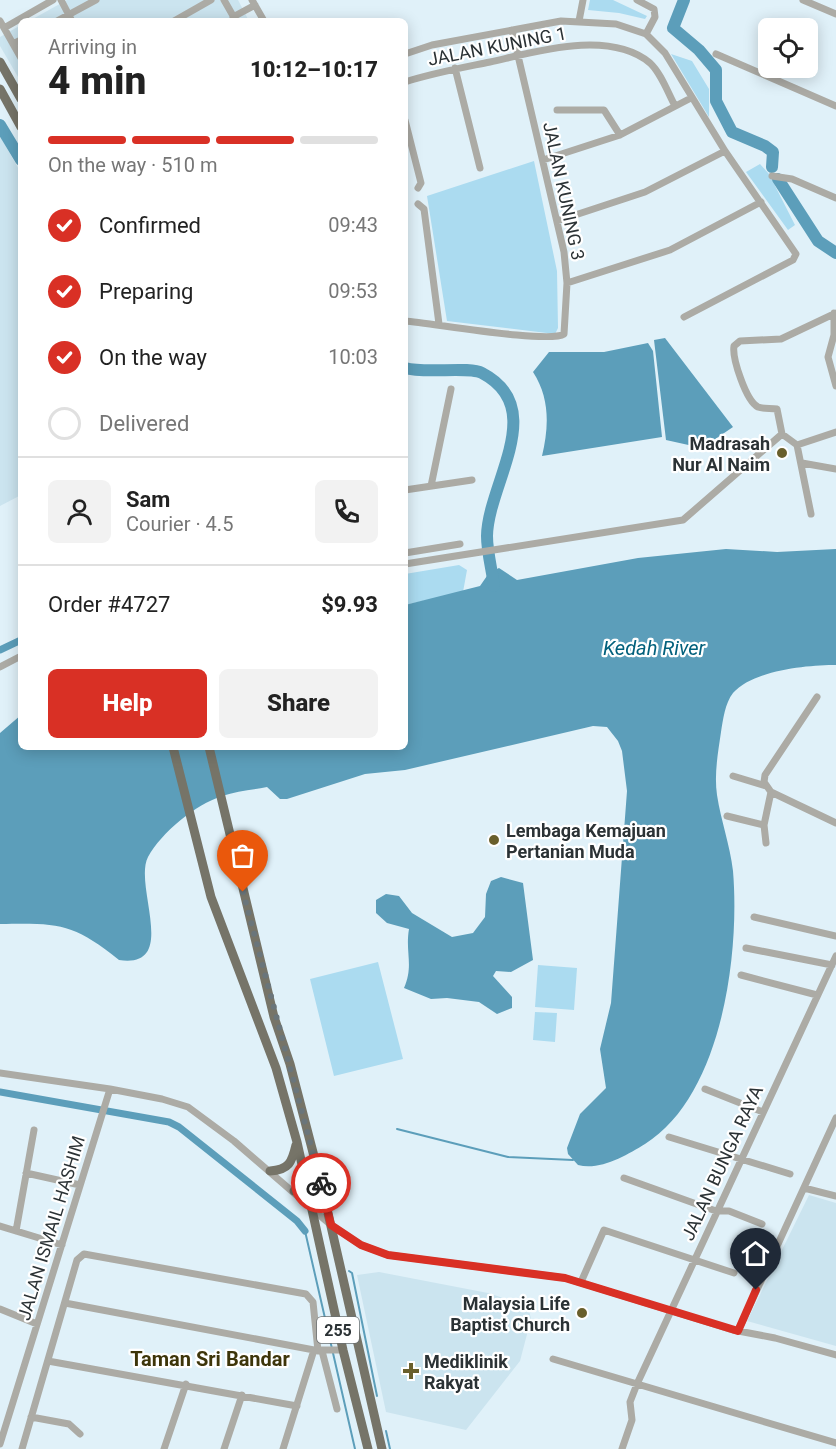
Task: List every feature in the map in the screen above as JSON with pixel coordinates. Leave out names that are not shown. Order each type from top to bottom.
[{"type":"main road","points":[[0,62],[6,77],[18,95]]},
{"type":"main road","points":[[0,89],[18,122]]},
{"type":"main road","points":[[0,100],[11,109]]},
{"type":"main road","name":"255","points":[[174,750],[211,897],[276,1068],[297,1142],[314,1210],[339,1350],[368,1449]]},
{"type":"main road","name":"255","points":[[210,750],[274,1017],[290,1064],[331,1225],[382,1449]]},
{"type":"main road","points":[[270,1172],[280,1171],[291,1164],[297,1142]]},
{"type":"main road","points":[[294,1191],[307,1186],[316,1167]]},
{"type":"street","points":[[18,53],[2,24],[53,0]]},
{"type":"street","points":[[61,0],[70,18],[96,0]]},
{"type":"street","points":[[179,18],[210,0]]},
{"type":"street","points":[[224,0],[233,18]]},
{"type":"street","points":[[579,21],[583,0]]},
{"type":"street","points":[[637,0],[654,9],[655,17],[646,34]]},
{"type":"street","points":[[803,0],[836,14]]},
{"type":"street","points":[[235,18],[254,3],[262,18]]},
{"type":"street","points":[[408,53],[432,45],[561,21],[616,24],[646,34],[665,53],[691,98],[796,254],[793,260],[684,317]]},
{"type":"street","name":"JALAN KUNING 3","points":[[439,324],[538,336],[564,334],[567,283],[557,221],[512,30]]},
{"type":"street","points":[[13,44],[18,42]]},
{"type":"street","name":"JALAN KUNING 1","points":[[408,81],[455,68],[568,46],[617,49],[650,63],[675,106]]},
{"type":"street","points":[[716,54],[836,106]]},
{"type":"street","points":[[455,68],[480,168]]},
{"type":"street","points":[[0,89],[6,77]]},
{"type":"street","points":[[543,160],[620,135],[691,98]]},
{"type":"street","points":[[557,110],[604,110],[620,135]]},
{"type":"street","points":[[408,132],[421,183],[418,188]]},
{"type":"street","points":[[557,221],[645,192],[726,151]]},
{"type":"street","points":[[772,176],[792,179],[836,198]]},
{"type":"street","points":[[567,283],[670,250],[761,202]]},
{"type":"street","points":[[408,321],[439,324],[424,209],[418,204]]},
{"type":"street","points":[[782,434],[781,418],[777,410],[759,408],[753,403],[734,366],[734,346],[740,340],[781,339],[835,313],[834,335],[828,352],[836,386]]},
{"type":"street","points":[[431,486],[451,389]]},
{"type":"street","points":[[797,445],[836,432]]},
{"type":"street","points":[[782,434],[797,445],[812,514]]},
{"type":"street","points":[[408,564],[683,520],[782,434]]},
{"type":"street","points":[[802,462],[836,470]]},
{"type":"street","points":[[408,490],[472,480]]},
{"type":"street","points":[[408,553],[460,544]]},
{"type":"street","points":[[0,667],[18,658]]},
{"type":"street","points":[[766,843],[764,825],[768,789],[765,775],[818,697]]},
{"type":"street","points":[[733,777],[768,789],[836,823]]},
{"type":"street","points":[[727,816],[764,825]]},
{"type":"street","points":[[754,917],[836,936]]},
{"type":"street","points":[[746,948],[832,964]]},
{"type":"street","name":"JALAN BUNGA RAYA","points":[[622,1449],[632,1420],[630,1402],[693,1260],[836,956]]},
{"type":"street","points":[[741,975],[817,995]]},
{"type":"street","points":[[0,1073],[110,1089],[162,1099],[188,1107],[294,1191],[331,1225],[361,1245],[388,1255],[549,1275],[581,1282],[738,1331],[775,1338],[836,1355]]},
{"type":"street","name":"JALAN ISMAIL HASHIM","points":[[0,1444],[110,1089]]},
{"type":"street","points":[[705,1089],[763,1112]]},
{"type":"street","points":[[738,1331],[836,1118]]},
{"type":"street","points":[[16,1231],[34,1130]]},
{"type":"street","points":[[669,1137],[790,1174]]},
{"type":"street","points":[[26,1173],[80,1185]]},
{"type":"street","points":[[624,1178],[716,1211],[729,1211],[762,1224]]},
{"type":"street","points":[[804,1188],[836,1196]]},
{"type":"street","points":[[0,1226],[62,1245]]},
{"type":"street","points":[[581,1282],[604,1230],[734,1273]]},
{"type":"street","points":[[22,1449],[77,1260],[84,1254],[306,1294],[313,1302],[320,1351],[337,1409]]},
{"type":"street","points":[[64,1303],[320,1351],[339,1350]]},
{"type":"street","points":[[0,1310],[37,1324]]},
{"type":"street","points":[[283,1449],[297,1406],[320,1351]]},
{"type":"street","points":[[553,1359],[836,1443]]},
{"type":"street","points":[[48,1361],[186,1384],[297,1406]]},
{"type":"street","points":[[164,1449],[186,1384]]},
{"type":"street","points":[[224,1449],[242,1395]]},
{"type":"street","points":[[31,1417],[69,1424],[80,1434]]},
{"type":"shaded area","points":[[67,0],[238,0],[247,18],[34,18]]},
{"type":"shaded area","points":[[590,0],[613,0],[647,16],[645,19],[619,13],[588,10]]},
{"type":"shaded area","points":[[18,27],[18,77],[0,46],[0,37]]},
{"type":"shaded area","points":[[671,54],[692,61],[709,89],[709,117]]},
{"type":"shaded area","points":[[0,136],[18,168],[18,497],[0,506]]},
{"type":"shaded area","points":[[534,161],[557,271],[558,328],[555,334],[447,321],[427,196]]},
{"type":"shaded area","points":[[760,164],[769,174],[795,225],[788,230],[746,172]]},
{"type":"shaded area","points":[[459,565],[467,570],[463,592],[408,604],[408,574]]},
{"type":"shaded area","points":[[378,962],[403,1059],[334,1076],[310,979]]},
{"type":"shaded area","points":[[538,965],[577,968],[574,1010],[535,1007]]},
{"type":"shaded area","points":[[535,1012],[557,1013],[555,1042],[533,1040]]},
{"type":"shaded area","points":[[809,1195],[836,1203],[836,1346],[747,1321]]},
{"type":"shaded area","points":[[379,1272],[488,1293],[528,1306],[531,1319],[520,1361],[466,1430],[386,1412],[357,1275]]},
{"type":"water","points":[[665,338],[733,427],[702,448],[666,440],[654,340]]},
{"type":"water","points":[[648,343],[653,351],[662,437],[542,456],[547,424],[545,402],[539,382],[533,372],[549,352],[604,352]]},
{"type":"water","name":"Kedah River","points":[[726,549],[777,552],[836,549],[836,665],[811,666],[767,674],[742,685],[733,693],[728,702],[721,732],[716,779],[717,795],[733,871],[733,942],[729,981],[709,1058],[692,1093],[671,1122],[645,1144],[630,1153],[604,1164],[586,1166],[578,1165],[568,1154],[567,1148],[580,1114],[606,1088],[600,1049],[611,1003],[627,791],[622,751],[618,741],[607,727],[593,726],[405,770],[365,774],[287,799],[280,799],[267,787],[233,793],[212,800],[180,820],[162,838],[148,857],[145,870],[151,939],[147,952],[137,959],[119,960],[77,932],[64,928],[37,924],[0,924],[0,733],[18,718],[18,750],[408,750],[408,604],[480,586],[489,573],[499,568],[517,580],[638,558]]},
{"type":"water","points":[[501,877],[523,883],[533,960],[511,972],[496,971],[493,976],[512,997],[512,1008],[497,1014],[479,1002],[447,998],[431,999],[404,988],[409,966],[409,929],[387,923],[376,913],[376,900],[386,894],[399,896],[412,913],[452,937],[473,933],[485,917],[486,894],[491,881]]},
{"type":"waterway","points":[[684,0],[673,28],[699,50],[716,70],[716,101],[732,132],[765,146],[773,152],[772,167]]},
{"type":"waterway","points":[[0,125],[18,155]]},
{"type":"waterway","points":[[778,179],[818,241],[836,253]]},
{"type":"waterway","points":[[408,369],[467,370],[482,373],[501,388],[511,406],[513,426],[510,448],[490,515],[487,536],[494,586]]},
{"type":"waterway","points":[[0,650],[18,641]]},
{"type":"waterway","points":[[0,1092],[169,1122],[179,1127],[297,1221],[305,1231]]},
{"type":"waterway","points":[[397,1129],[508,1157],[573,1160]]},
{"type":"waterway","points":[[305,1231],[355,1449]]},
{"type":"waterway","points":[[349,1271],[352,1273],[377,1396]]},
{"type":"waterway","points":[[386,1431],[390,1449]]},
{"type":"way so far","points":[[243,892],[274,1017],[290,1064],[321,1183]]},
{"type":"place","name":"Madrasah Nur Al Naim","points":[[782,453]]},
{"type":"place","name":"Lembaga Kemajuan Pertanian Muda","points":[[494,840]]},
{"type":"place","name":"Malaysia Life Baptist Church","points":[[582,1313]]},
{"type":"place","name":"Mediklinik Rakyat","points":[[411,1371]]},
{"type":"district","name":"Taman Sri Bandar","points":[[210,1359]]},
{"type":"route","points":[[321,1183],[331,1225],[361,1245],[388,1255],[565,1278],[738,1331],[756,1290]]}]
